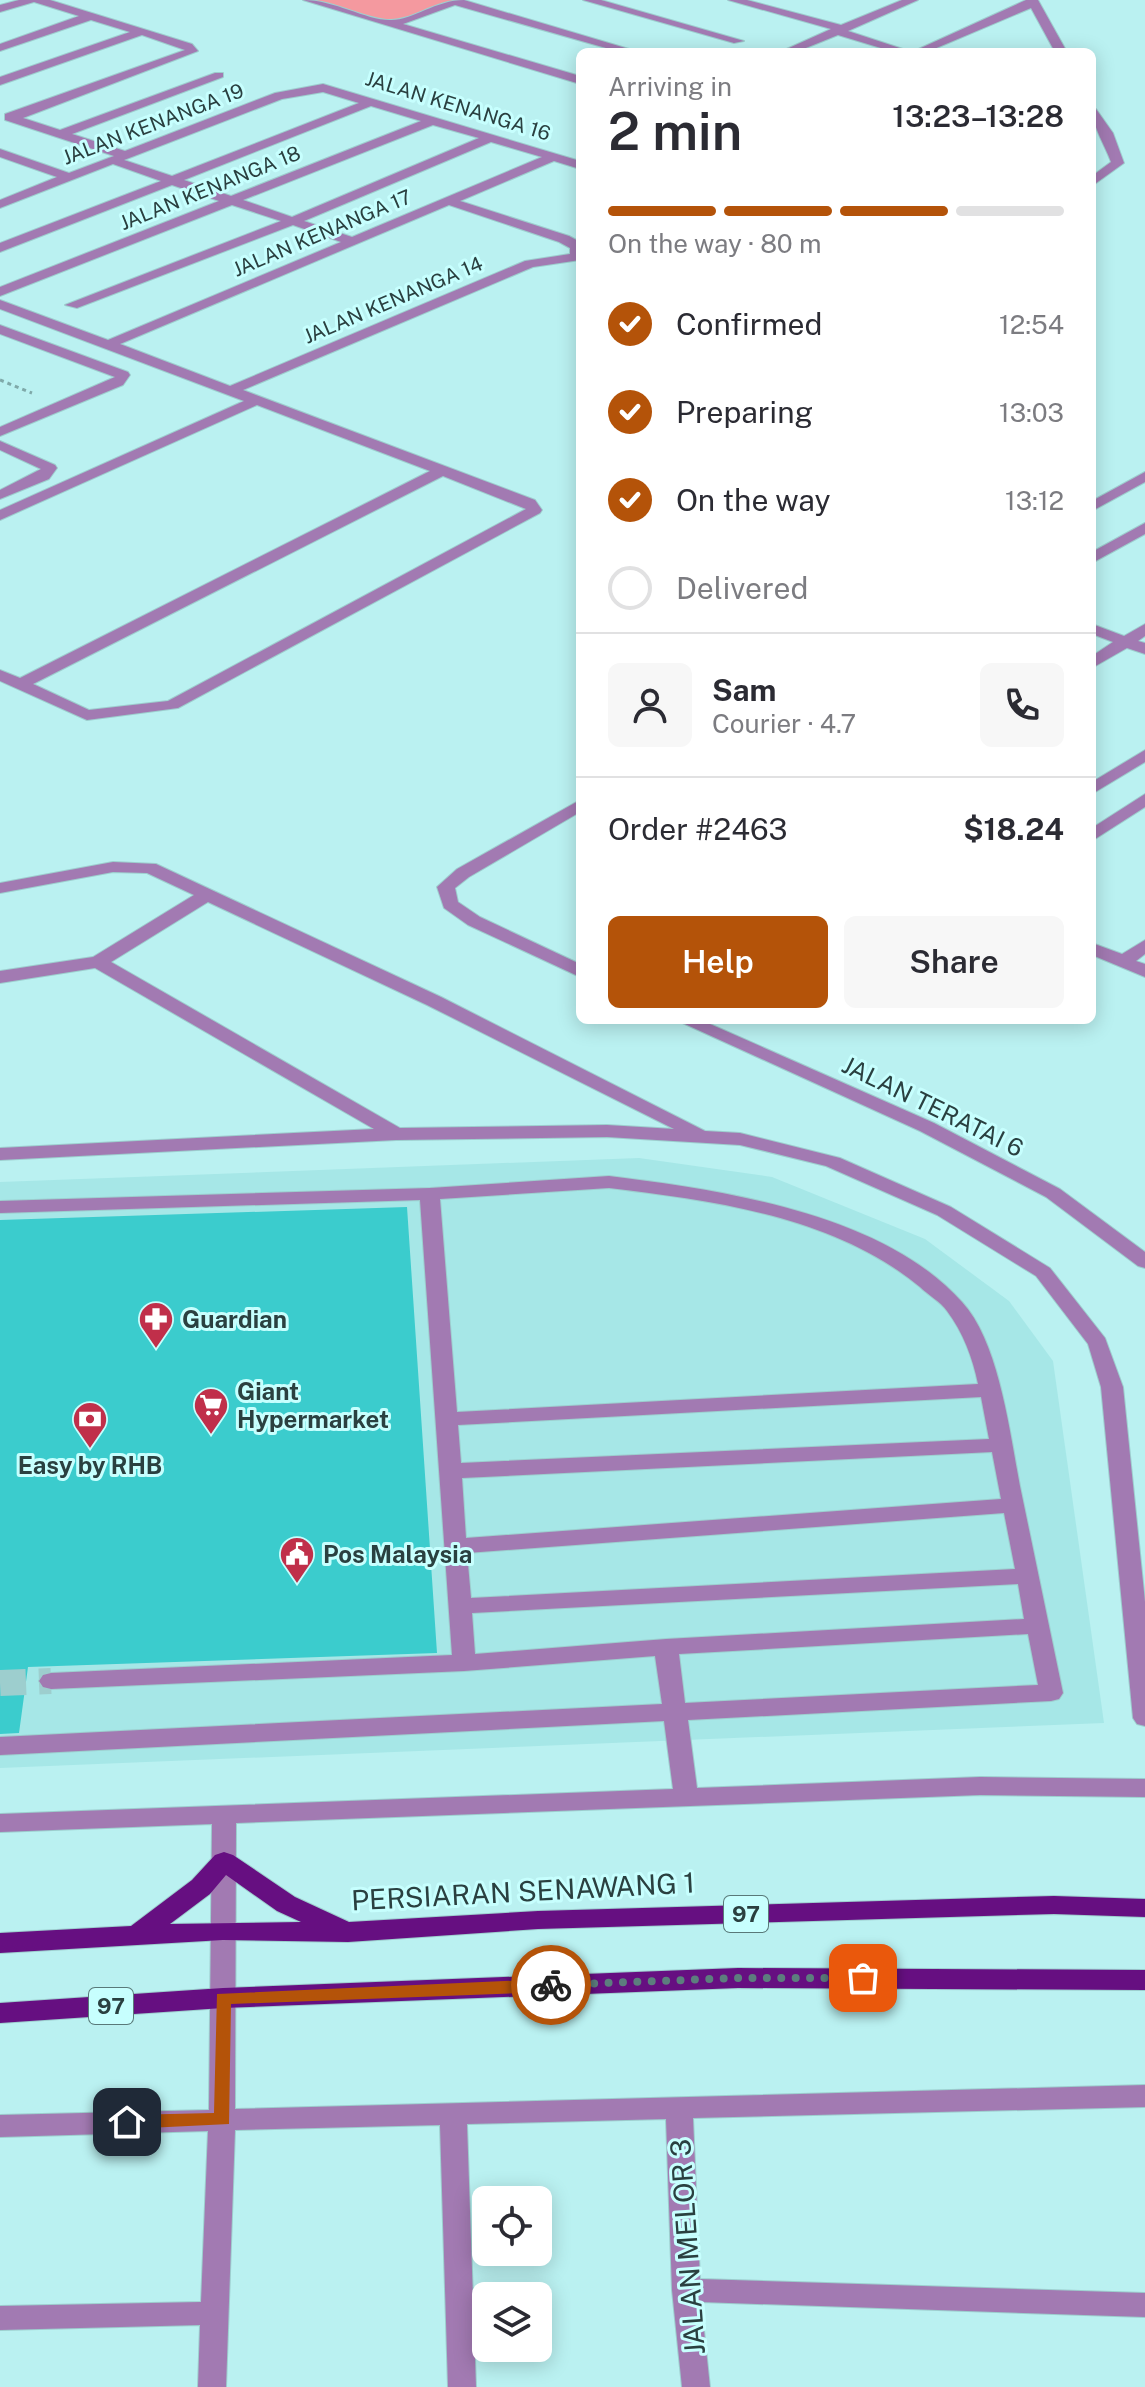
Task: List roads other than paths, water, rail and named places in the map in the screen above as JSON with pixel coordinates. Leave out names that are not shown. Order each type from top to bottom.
[{"type":"main road","points":[[137,1935],[201,1887],[224,1861],[286,1904],[348,1932]]},
{"type":"main road","name":"PERSIARAN SENAWANG 1","points":[[0,1943],[223,1930],[348,1932],[585,1918],[1054,1905],[1145,1908]]},
{"type":"main road","name":"97","points":[[0,2013],[223,1998],[738,1978],[1145,1980]]},
{"type":"street","points":[[0,9],[31,0]]},
{"type":"street","points":[[6,116],[192,51],[188,46],[38,0]]},
{"type":"street","points":[[309,0],[576,79]]},
{"type":"street","points":[[390,25],[456,0],[619,48]]},
{"type":"street","points":[[589,0],[738,41]]},
{"type":"street","points":[[734,0],[894,48]]},
{"type":"street","points":[[796,48],[912,0]]},
{"type":"street","points":[[926,48],[1033,2],[1059,48]]},
{"type":"street","points":[[0,48],[91,16]]},
{"type":"street","points":[[0,81],[141,32]]},
{"type":"street","points":[[61,134],[219,75]]},
{"type":"street","name":"JALAN KENANGA 16","points":[[323,88],[576,164]]},
{"type":"street","name":"JALAN KENANGA 19","points":[[2,201],[71,178],[279,96],[323,88]]},
{"type":"street","points":[[0,248],[374,101]]},
{"type":"street","points":[[6,116],[61,134],[173,180],[354,242]]},
{"type":"street","points":[[1096,118],[1107,133],[1118,163],[1096,179]]},
{"type":"street","name":"JALAN KENANGA 18","points":[[0,292],[434,120]]},
{"type":"street","points":[[72,305],[293,221],[490,138]]},
{"type":"street","points":[[0,153],[71,178]]},
{"type":"street","name":"JALAN KENANGA 17","points":[[107,345],[553,157]]},
{"type":"street","points":[[449,201],[576,245]]},
{"type":"street","name":"JALAN KENANGA 14","points":[[229,391],[530,264],[576,256]]},
{"type":"street","points":[[0,675],[87,715],[172,705],[535,510],[530,503],[3,308]]},
{"type":"street","points":[[0,329],[123,375],[118,382],[0,432]]},
{"type":"street","points":[[0,516],[255,401]]},
{"type":"street","points":[[0,445],[50,468],[44,476],[0,495]]},
{"type":"street","points":[[20,684],[443,470]]},
{"type":"street","points":[[1096,505],[1143,479]]},
{"type":"street","points":[[1096,556],[1145,528]]},
{"type":"street","points":[[1096,660],[1145,629]]},
{"type":"street","points":[[1096,630],[1145,649]]},
{"type":"street","points":[[1096,786],[1145,755]]},
{"type":"street","points":[[1096,833],[1145,799]]},
{"type":"street","points":[[576,807],[463,873],[446,887],[450,904],[474,921],[576,969]]},
{"type":"street","points":[[0,888],[113,867],[150,868],[434,1001],[704,1137]]},
{"type":"street","points":[[0,977],[98,962],[206,896]]},
{"type":"street","points":[[1123,962],[1145,945]]},
{"type":"street","points":[[1096,950],[1145,971]]},
{"type":"street","points":[[98,962],[396,1134]]},
{"type":"street","name":"JALAN TERATAI 6","points":[[694,1024],[927,1127],[1039,1186],[1145,1262]]},
{"type":"street","points":[[0,1154],[396,1134],[607,1131],[740,1139],[833,1162],[944,1211],[1043,1272],[1098,1343],[1112,1387],[1141,1638],[1145,1718]]},
{"type":"street","points":[[0,1207],[430,1194],[609,1182],[708,1194],[824,1225],[903,1263],[955,1306],[984,1360],[1051,1693],[0,1746]]},
{"type":"street","points":[[430,1194],[464,1663]]},
{"type":"street","points":[[447,1419],[990,1390]]},
{"type":"street","points":[[450,1471],[1001,1445]]},
{"type":"street","points":[[456,1546],[1013,1505]]},
{"type":"street","points":[[460,1606],[1027,1576]]},
{"type":"street","points":[[51,1681],[464,1663],[666,1647],[1037,1626]]},
{"type":"street","points":[[666,1647],[686,1797]]},
{"type":"street","points":[[0,1823],[980,1786],[1145,1788]]},
{"type":"street","points":[[212,2387],[222,2119],[224,1814]]},
{"type":"street","points":[[0,2126],[222,2119],[453,2117],[679,2107],[1145,2096]]},
{"type":"street","name":"JALAN MELOR 3","points":[[679,2107],[686,2290],[696,2387]]},
{"type":"street","points":[[453,2117],[462,2387]]},
{"type":"street","points":[[686,2290],[1145,2305]]},
{"type":"street","points":[[0,2318],[215,2313]]},
{"type":"tunnel","points":[[0,1683],[51,1681]]},
{"type":"place","name":"Guardian","points":[[156,1350]]},
{"type":"place","name":"Giant Hypermarket","points":[[211,1436]]},
{"type":"place","name":"Easy by RHB","points":[[90,1450]]},
{"type":"place","name":"Pos Malaysia","points":[[297,1585]]}]
